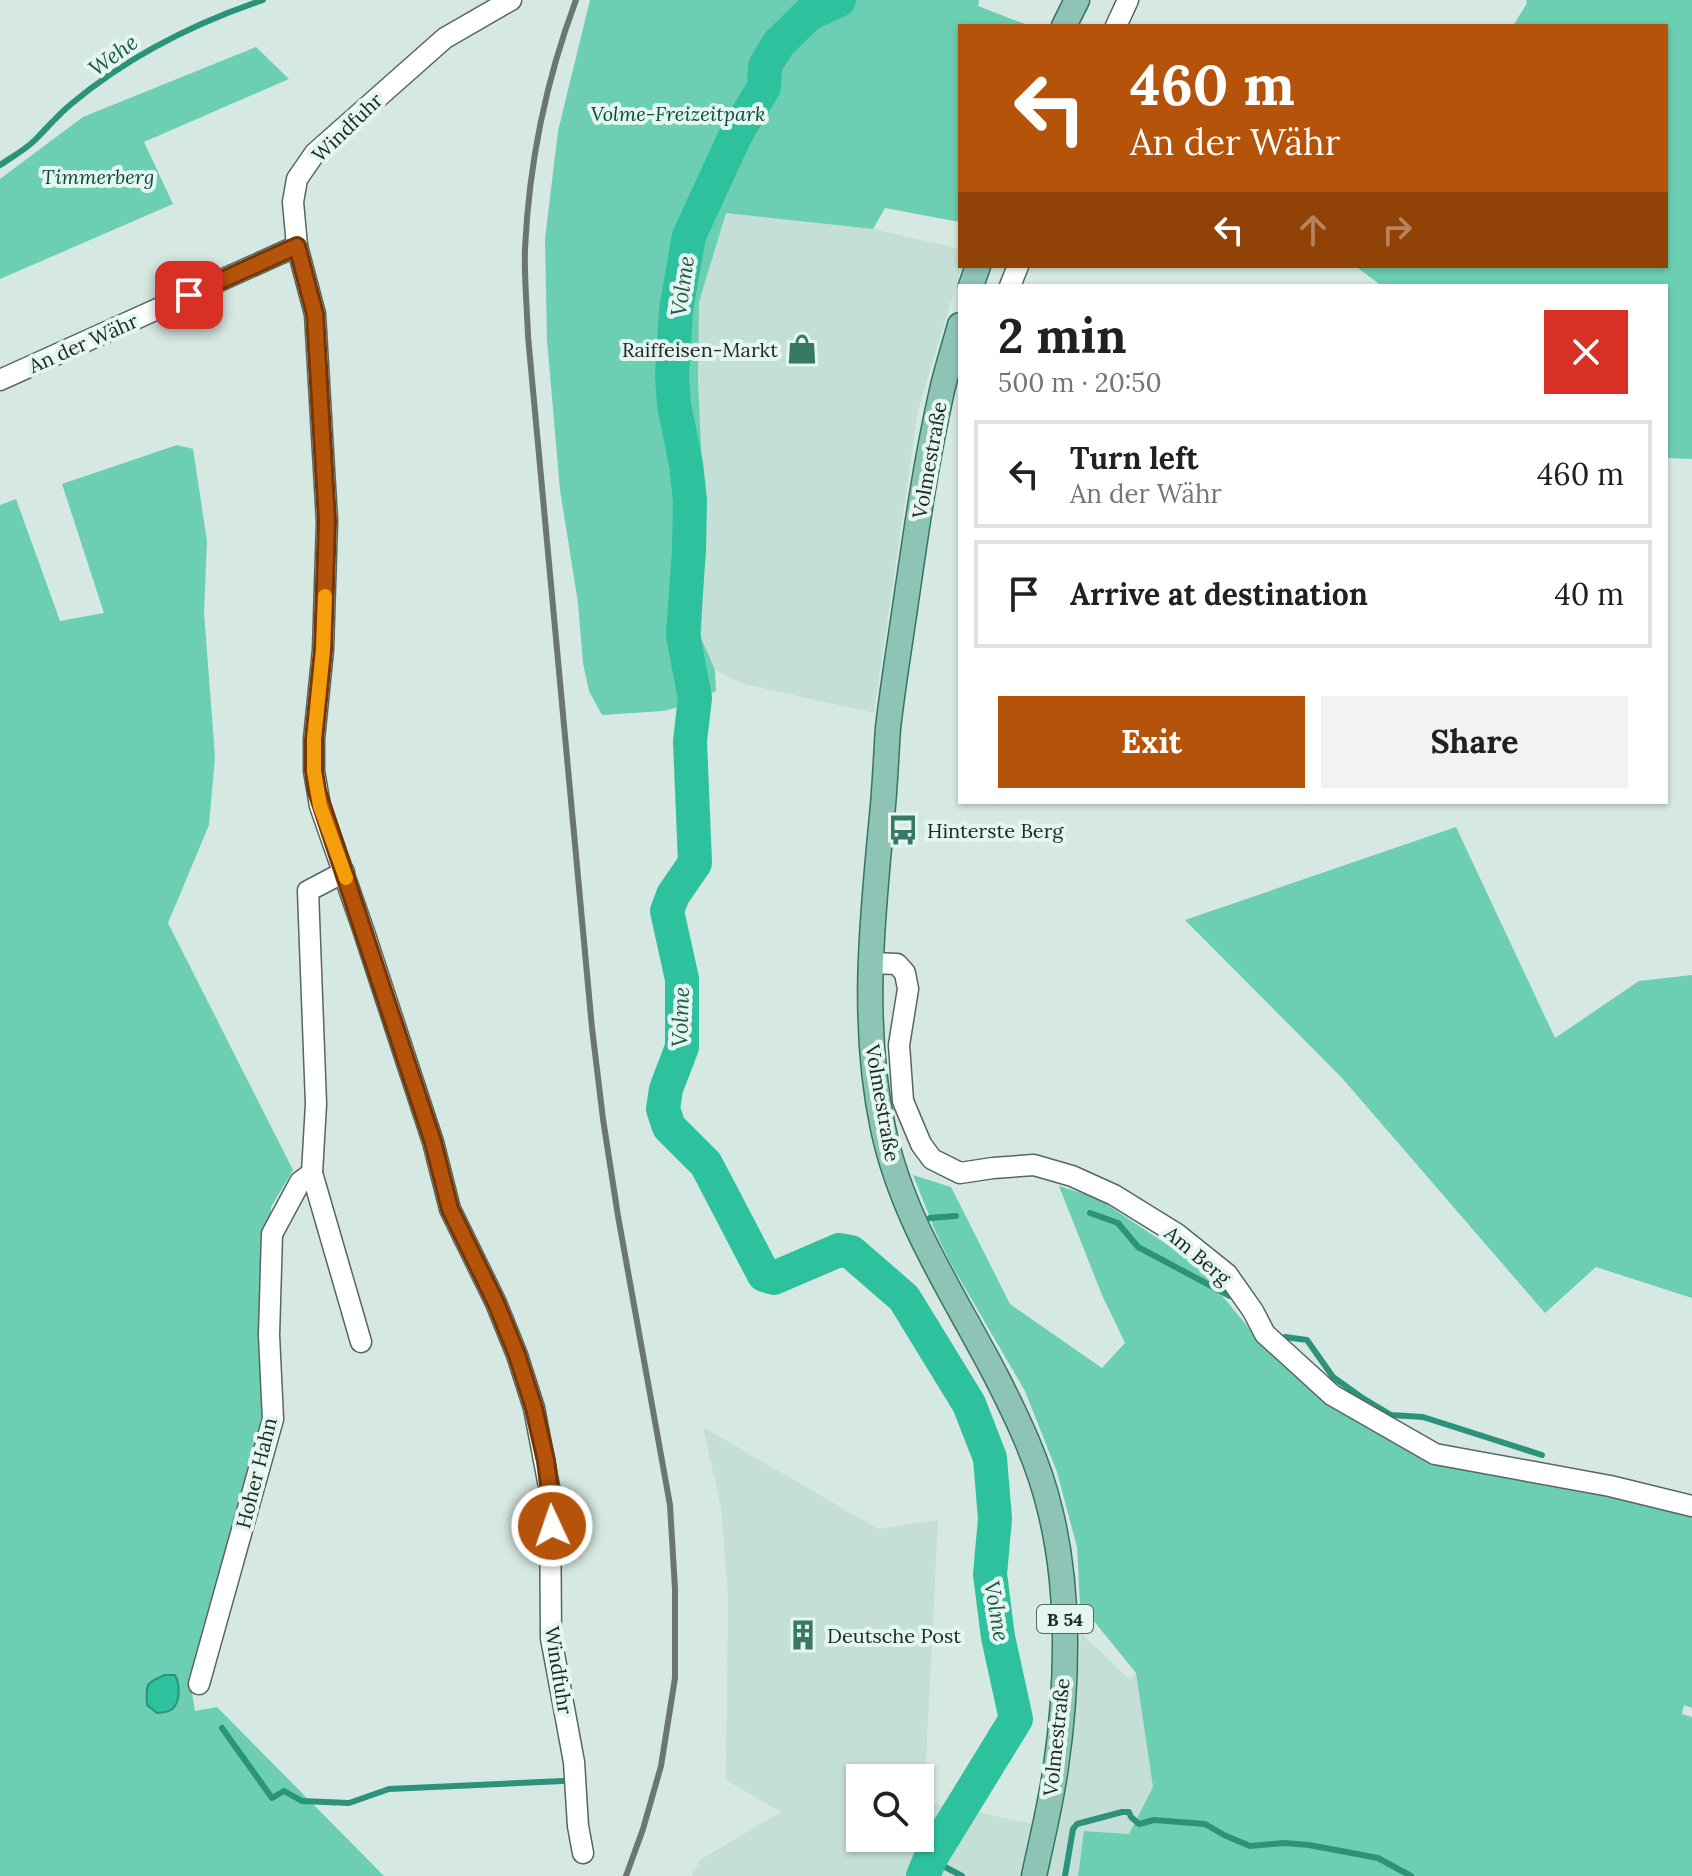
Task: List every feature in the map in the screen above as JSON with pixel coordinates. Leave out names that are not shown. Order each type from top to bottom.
[{"type":"main road","points":[[1065,24],[1077,0]]},
{"type":"main road","name":"Volmestraße","points":[[958,339],[951,388],[927,467],[889,725],[871,963],[871,1055],[883,1130],[907,1206],[934,1264],[1019,1422],[1051,1511],[1064,1599],[1065,1645],[1056,1766],[1034,1876]]},
{"type":"street","name":"Windfuhr","points":[[511,0],[445,38],[315,153],[297,179],[293,202],[297,246],[315,314],[327,521],[323,650],[314,771],[320,806],[433,1142],[450,1209],[496,1303],[534,1408],[550,1492],[551,1638],[574,1762],[583,1853]]},
{"type":"street","points":[[1117,24],[1128,0]]},
{"type":"street","name":"An der Währ","points":[[0,380],[297,246]]},
{"type":"street","points":[[344,872],[308,891],[316,1104],[312,1173],[361,1342]]},
{"type":"street","name":"Am Berg","points":[[871,963],[897,964],[905,973],[908,989],[899,1045],[903,1101],[921,1144],[932,1159],[960,1173],[1034,1165],[1072,1176],[1114,1195],[1177,1234],[1227,1274],[1265,1334],[1332,1395],[1435,1454],[1610,1486],[1692,1506]]},
{"type":"street","name":"Hoher Hahn","points":[[199,1684],[273,1419],[269,1335],[272,1234],[300,1182],[312,1173]]},
{"type":"shaded area","points":[[726,213],[873,229],[958,249],[958,268],[961,268],[918,410],[874,713],[740,683],[715,670],[701,638],[705,529],[698,381],[699,302]]},
{"type":"shaded area","points":[[703,1427],[878,1529],[938,1520],[926,1764],[846,1764],[846,1852],[934,1852],[934,1803],[1058,1829],[1071,1762],[1081,1633],[1130,1680],[1136,1673],[1153,1787],[1129,1834],[1084,1831],[1078,1876],[692,1876],[700,1860],[781,1812],[726,1780],[728,1596],[721,1507]]},
{"type":"shaded area","points":[[165,1675],[175,1675],[178,1698],[171,1710],[157,1713],[147,1705],[147,1688],[150,1682]]},
{"type":"green space","name":"Volme-Freizeitpark","points":[[590,0],[979,0],[978,6],[1025,24],[958,24],[958,222],[885,208],[873,229],[726,213],[699,302],[698,381],[705,529],[701,638],[715,670],[716,691],[690,704],[663,711],[602,715],[589,691],[583,663],[578,603],[560,490],[547,340],[545,239],[558,131]]},
{"type":"green space","points":[[1526,0],[1692,0],[1692,459],[1668,458],[1668,284],[1379,284],[1358,268],[1668,268],[1668,24],[1514,24]]},
{"type":"green space","name":"Timmerberg","points":[[256,47],[289,79],[144,142],[173,204],[0,279],[0,179],[83,117]]},
{"type":"green space","points":[[177,445],[193,449],[207,541],[204,612],[215,757],[209,825],[168,923],[293,1170],[271,1207],[261,1433],[191,1687],[195,1711],[217,1707],[384,1876],[0,1876],[0,505],[16,499],[60,621],[104,613],[62,484]]},
{"type":"green space","points":[[1456,827],[1555,1038],[1639,981],[1692,975],[1692,1298],[1596,1267],[1545,1313],[1342,1078],[1185,920]]},
{"type":"green space","points":[[913,1175],[951,1187],[1010,1304],[1102,1368],[1125,1343],[1102,1295],[1059,1186],[1097,1198],[1195,1263],[1263,1345],[1435,1461],[1612,1495],[1692,1514],[1692,1708],[1684,1705],[1682,1714],[1692,1717],[1692,1876],[1078,1876],[1084,1831],[1129,1834],[1153,1787],[1136,1673],[1080,1604],[1077,1547],[1057,1472],[1025,1391],[951,1264]]},
{"type":"waterway","name":"Wehe","points":[[0,165],[31,144],[65,109],[137,57],[186,31],[263,0]]},
{"type":"waterway","name":"Volme","points":[[839,0],[809,14],[779,43],[765,66],[764,87],[736,134],[689,236],[676,310],[672,376],[674,405],[690,500],[683,635],[695,698],[690,741],[695,863],[673,895],[667,911],[682,979],[682,1047],[666,1089],[663,1109],[669,1127],[706,1164],[764,1275],[774,1278],[839,1250],[851,1252],[904,1298],[969,1404],[990,1458],[995,1519],[990,1574],[998,1637],[1016,1719],[930,1859],[923,1876]]},
{"type":"waterway","points":[[1090,1213],[1118,1223],[1138,1247],[1230,1296]]},
{"type":"waterway","points":[[930,1218],[956,1216]]},
{"type":"waterway","points":[[1285,1337],[1307,1340],[1333,1377],[1391,1415],[1423,1417],[1542,1455]]},
{"type":"waterway","points":[[222,1728],[272,1798],[284,1791],[302,1801],[349,1803],[389,1789],[563,1781]]},
{"type":"waterway","points":[[1065,1876],[1073,1829],[1077,1824],[1122,1812],[1129,1812],[1139,1824],[1154,1820],[1205,1824],[1250,1846],[1284,1843],[1309,1845],[1378,1858],[1411,1876]]},
{"type":"waterway","points":[[930,1859],[962,1876]]},
{"type":"railway","points":[[576,0],[556,61],[541,122],[530,185],[525,270],[528,336],[592,1028],[618,1216],[670,1505],[675,1589],[675,1678],[661,1766],[626,1876]]},
{"type":"slow traffic","points":[[325,596],[314,771],[320,806],[346,878]]},
{"type":"place","name":"Raiffeisen-Markt","points":[[802,349]]},
{"type":"place","name":"Hinterste Berg","points":[[903,830]]},
{"type":"place","name":"Deutsche Post","points":[[803,1635]]},
{"type":"route","points":[[189,295],[297,246],[315,314],[327,521],[323,650],[314,739],[317,791],[433,1142],[450,1209],[496,1303],[534,1408],[546,1461],[552,1526]]}]
